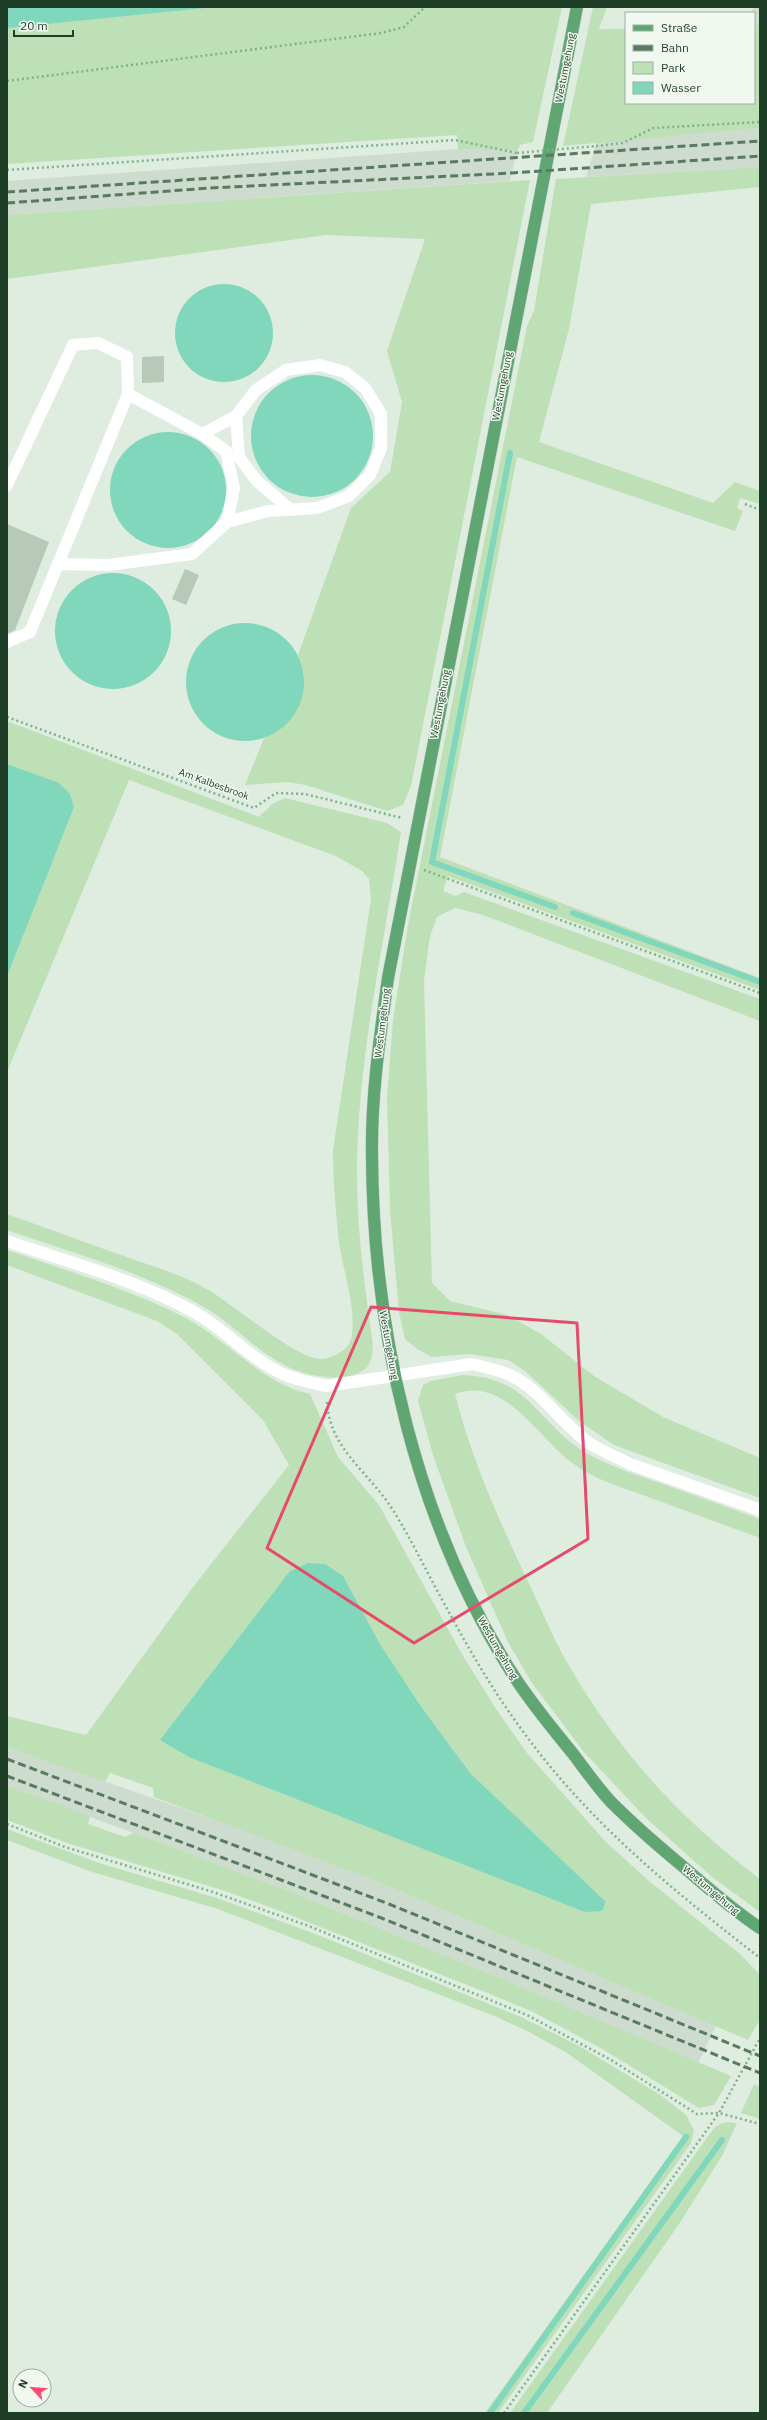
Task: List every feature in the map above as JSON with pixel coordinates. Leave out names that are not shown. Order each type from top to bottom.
[{"type":"main road","name":"Westumgehung","points":[[577,7],[417,822],[388,978],[380,1035],[372,1154],[375,1236],[382,1306],[393,1375],[422,1478],[481,1622],[512,1675],[610,1801],[675,1860],[760,1928]]},
{"type":"street","points":[[7,485],[73,345],[98,343],[127,357],[128,394],[30,632],[7,642]]},
{"type":"street","points":[[58,564],[108,565],[192,554],[228,522],[268,511],[317,508],[350,496],[370,475],[381,448],[381,414],[365,388],[345,372],[320,365],[286,370],[256,390],[236,416],[202,434]]},
{"type":"street","points":[[128,394],[202,434],[226,451],[234,488],[228,522]]},
{"type":"street","points":[[236,416],[239,457],[256,480],[291,510]]},
{"type":"street","points":[[7,1241],[138,1287],[193,1312],[228,1334],[258,1359],[282,1373],[305,1382],[327,1386],[472,1364],[505,1373],[537,1394],[565,1423],[589,1442],[609,1454],[630,1464],[760,1510]]},
{"type":"path","points":[[7,81],[382,33],[404,27],[425,7]]},
{"type":"path","points":[[7,170],[455,140],[517,153],[623,143],[653,128],[760,122]]},
{"type":"path","points":[[745,504],[760,510]]},
{"type":"path","name":"Am Kalbesbrook","points":[[7,717],[254,808],[276,793],[305,794],[417,822]]},
{"type":"path","points":[[409,865],[760,993]]},
{"type":"path","points":[[7,1824],[108,1862],[249,1904],[510,2008],[604,2056],[697,2114],[718,2113],[760,2124]]},
{"type":"path","points":[[504,2413],[718,2113],[760,2038]]},
{"type":"highlighted area","points":[[371,1307],[577,1323],[588,1539],[414,1643],[267,1548]]},
{"type":"shaded area","points":[[754,7],[760,7],[760,24],[755,25],[755,12],[752,12]]},
{"type":"shaded area","points":[[760,128],[760,167],[586,177],[597,142]]},
{"type":"shaded area","points":[[458,149],[517,151],[510,181],[7,215],[7,181]]},
{"type":"shaded area","points":[[7,1747],[255,1834],[371,1879],[716,2026],[698,2063],[488,1973],[289,1891],[7,1786]]},
{"type":"green space","points":[[7,7],[562,7],[533,142],[520,145],[517,151],[458,149],[457,135],[7,164]]},
{"type":"green space","points":[[593,7],[607,7],[599,29],[625,29],[625,104],[755,104],[755,25],[760,24],[760,128],[563,146]]},
{"type":"green space","points":[[760,167],[760,187],[591,204],[569,329],[539,442],[713,503],[735,482],[760,491],[760,504],[740,498],[737,508],[743,511],[735,531],[517,457],[440,857],[760,978],[760,990],[448,876],[443,891],[456,896],[464,892],[760,999],[760,1021],[483,915],[455,908],[437,917],[430,936],[424,980],[432,1283],[450,1301],[507,1315],[541,1334],[594,1376],[663,1417],[760,1458],[760,1498],[614,1445],[579,1421],[525,1371],[508,1360],[469,1354],[432,1357],[417,1349],[405,1339],[399,1312],[390,1210],[387,1096],[393,1020],[408,925],[527,326],[534,311],[556,179]]},
{"type":"green space","points":[[530,180],[411,786],[403,805],[387,811],[306,785],[288,782],[245,785],[264,738],[281,729],[304,674],[298,655],[351,508],[390,472],[402,402],[387,351],[425,239],[326,235],[7,279],[7,215]]},
{"type":"green space","points":[[7,721],[259,817],[272,804],[285,798],[387,823],[401,832],[366,1045],[361,1088],[358,1131],[357,1196],[364,1282],[373,1346],[372,1356],[368,1366],[355,1375],[346,1377],[317,1376],[287,1367],[262,1351],[228,1323],[204,1307],[157,1283],[107,1264],[7,1230],[7,1214],[182,1277],[210,1291],[280,1341],[309,1356],[324,1359],[345,1349],[350,1342],[353,1320],[352,1307],[339,1243],[334,1185],[333,1150],[371,899],[369,879],[362,871],[336,856],[129,780],[7,1072]]},
{"type":"green space","points":[[7,1250],[73,1272],[159,1305],[180,1315],[213,1335],[243,1359],[274,1380],[291,1388],[310,1394],[338,1457],[379,1505],[463,1656],[496,1709],[527,1753],[606,1842],[649,1881],[740,1954],[760,1975],[760,2020],[748,2040],[371,1879],[154,1797],[153,1788],[110,1773],[105,1782],[7,1747],[7,1716],[86,1735],[193,1587],[289,1465],[263,1420],[177,1334],[157,1321],[7,1265]]},
{"type":"green space","points":[[462,1375],[482,1377],[498,1381],[511,1388],[523,1396],[569,1441],[601,1461],[760,1519],[760,1538],[610,1483],[589,1474],[571,1462],[533,1424],[505,1401],[489,1393],[473,1390],[455,1394],[461,1418],[495,1510],[551,1632],[568,1664],[587,1696],[608,1726],[653,1782],[677,1808],[703,1832],[760,1879],[760,1912],[712,1877],[645,1817],[584,1752],[532,1683],[508,1642],[466,1547],[433,1455],[418,1401],[423,1385],[431,1381]]},
{"type":"green space","points":[[7,1786],[90,1816],[88,1824],[125,1837],[134,1833],[289,1891],[731,2076],[714,2105],[699,2108],[599,2047],[533,2012],[495,1996],[280,1911],[219,1889],[67,1843],[7,1820]]},
{"type":"green space","points":[[7,1829],[99,1863],[220,1899],[313,1933],[521,2017],[579,2046],[662,2096],[686,2115],[694,2130],[691,2143],[498,2413],[485,2413],[683,2136],[567,2053],[529,2032],[492,2015],[218,1909],[89,1871],[7,1840]]},
{"type":"green space","points":[[754,2084],[760,2087],[760,2119],[741,2113]]},
{"type":"green space","points":[[722,2123],[737,2123],[722,2156],[679,2224],[547,2413],[510,2413],[714,2128]]},
{"type":"water","points":[[7,7],[215,7],[7,28]]},
{"type":"water","points":[[224,284],[243,288],[259,298],[269,314],[273,333],[269,352],[259,368],[243,378],[224,382],[205,378],[189,368],[179,352],[175,333],[179,314],[189,298],[205,288]]},
{"type":"water","points":[[312,375],[335,379],[346,385],[355,393],[363,402],[369,413],[373,436],[369,459],[363,470],[355,479],[346,487],[335,493],[312,497],[289,493],[278,487],[269,479],[261,470],[255,459],[251,436],[255,413],[261,402],[269,393],[278,385],[289,379]]},
{"type":"water","points":[[168,432],[190,436],[209,449],[222,468],[226,490],[222,512],[209,531],[190,544],[168,548],[146,544],[127,531],[114,512],[110,490],[114,468],[127,449],[146,436]]},
{"type":"water","points":[[113,573],[135,577],[154,590],[167,609],[171,631],[167,653],[154,672],[135,685],[113,689],[91,685],[72,672],[59,653],[55,631],[59,609],[72,590],[91,577]]},
{"type":"water","points":[[245,623],[268,627],[287,640],[300,659],[304,682],[300,705],[287,724],[268,737],[245,741],[222,737],[203,724],[190,705],[186,682],[190,659],[203,640],[222,627]]},
{"type":"water","points":[[7,764],[59,783],[70,794],[74,807],[7,976]]},
{"type":"water","points":[[308,1563],[325,1564],[343,1576],[381,1646],[422,1708],[470,1773],[606,1902],[602,1911],[585,1912],[189,1757],[160,1740],[290,1571]]},
{"type":"building","points":[[164,356],[164,382],[142,383],[142,357]]},
{"type":"building","points":[[7,524],[49,542],[15,630],[7,634]]},
{"type":"building","points":[[185,569],[199,575],[186,605],[172,599]]},
{"type":"waterway","points":[[510,453],[432,862],[555,907]]},
{"type":"waterway","points":[[573,913],[760,982]]},
{"type":"waterway","points":[[490,2413],[686,2137]]},
{"type":"waterway","points":[[524,2413],[722,2140]]},
{"type":"railway","points":[[7,192],[760,141]]},
{"type":"railway","points":[[7,203],[210,188],[512,173],[760,156]]},
{"type":"railway","points":[[7,1759],[389,1904],[760,2056]]},
{"type":"railway","points":[[7,1776],[384,1919],[760,2073]]}]
